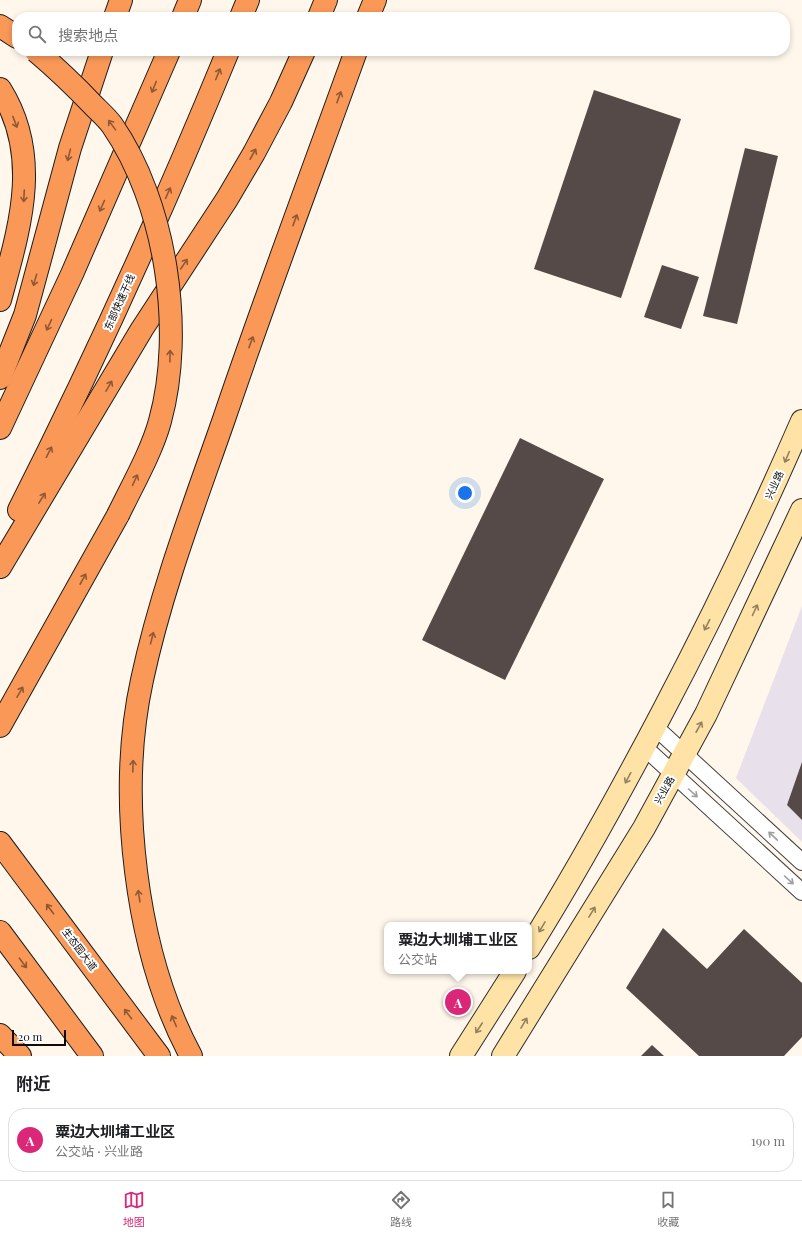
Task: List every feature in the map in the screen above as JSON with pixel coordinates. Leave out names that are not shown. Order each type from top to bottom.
[{"type":"highway","points":[[117,12],[121,0]]},
{"type":"highway","points":[[185,12],[190,0]]},
{"type":"highway","points":[[243,12],[248,0]]},
{"type":"highway","points":[[321,12],[326,0]]},
{"type":"highway","points":[[370,12],[375,0]]},
{"type":"highway","points":[[0,26],[12,34]]},
{"type":"highway","points":[[0,726],[118,515],[160,422],[169,373],[170,323],[165,258],[148,195],[138,171],[112,124],[69,79],[42,56]]},
{"type":"highway","points":[[0,378],[25,315],[70,148],[100,56]]},
{"type":"highway","points":[[0,428],[72,274],[167,56]]},
{"type":"highway","name":"东部快速干线","points":[[0,549],[60,430],[121,300],[195,132],[226,56]]},
{"type":"highway","points":[[0,567],[142,329],[227,199],[254,153],[302,56]]},
{"type":"highway","points":[[191,1056],[162,990],[145,929],[135,872],[132,794],[134,742],[141,683],[158,614],[238,378],[354,56]]},
{"type":"highway","points":[[0,89],[17,124],[24,158],[24,200],[14,250],[0,300]]},
{"type":"highway","name":"生态园大道","points":[[0,843],[159,1056]]},
{"type":"highway","points":[[0,932],[92,1056]]},
{"type":"highway","points":[[0,1035],[20,1056]]},
{"type":"main road","name":"兴业路","points":[[532,943],[612,808],[655,727],[732,577],[802,421]]},
{"type":"main road","name":"兴业路","points":[[503,1056],[644,828],[706,714],[802,510]]},
{"type":"main road","points":[[461,1056],[513,974]]},
{"type":"street","points":[[655,727],[802,862]]},
{"type":"street","points":[[644,747],[802,892]]},
{"type":"shaded area","points":[[802,606],[802,842],[736,778]]},
{"type":"building","points":[[594,90],[681,119],[621,298],[534,269]]},
{"type":"building","points":[[745,148],[778,156],[737,324],[703,316]]},
{"type":"building","points":[[662,265],[699,277],[681,329],[644,317]]},
{"type":"building","points":[[520,438],[604,479],[505,680],[422,640]]},
{"type":"building","points":[[802,762],[802,820],[787,805]]},
{"type":"building","points":[[663,928],[707,969],[744,929],[802,983],[802,1037],[784,1056],[699,1056],[626,988]]},
{"type":"building","points":[[652,1045],[664,1056],[641,1056]]},
{"type":"place","name":"粟边大圳埔工业区","points":[[458,1002]]}]
